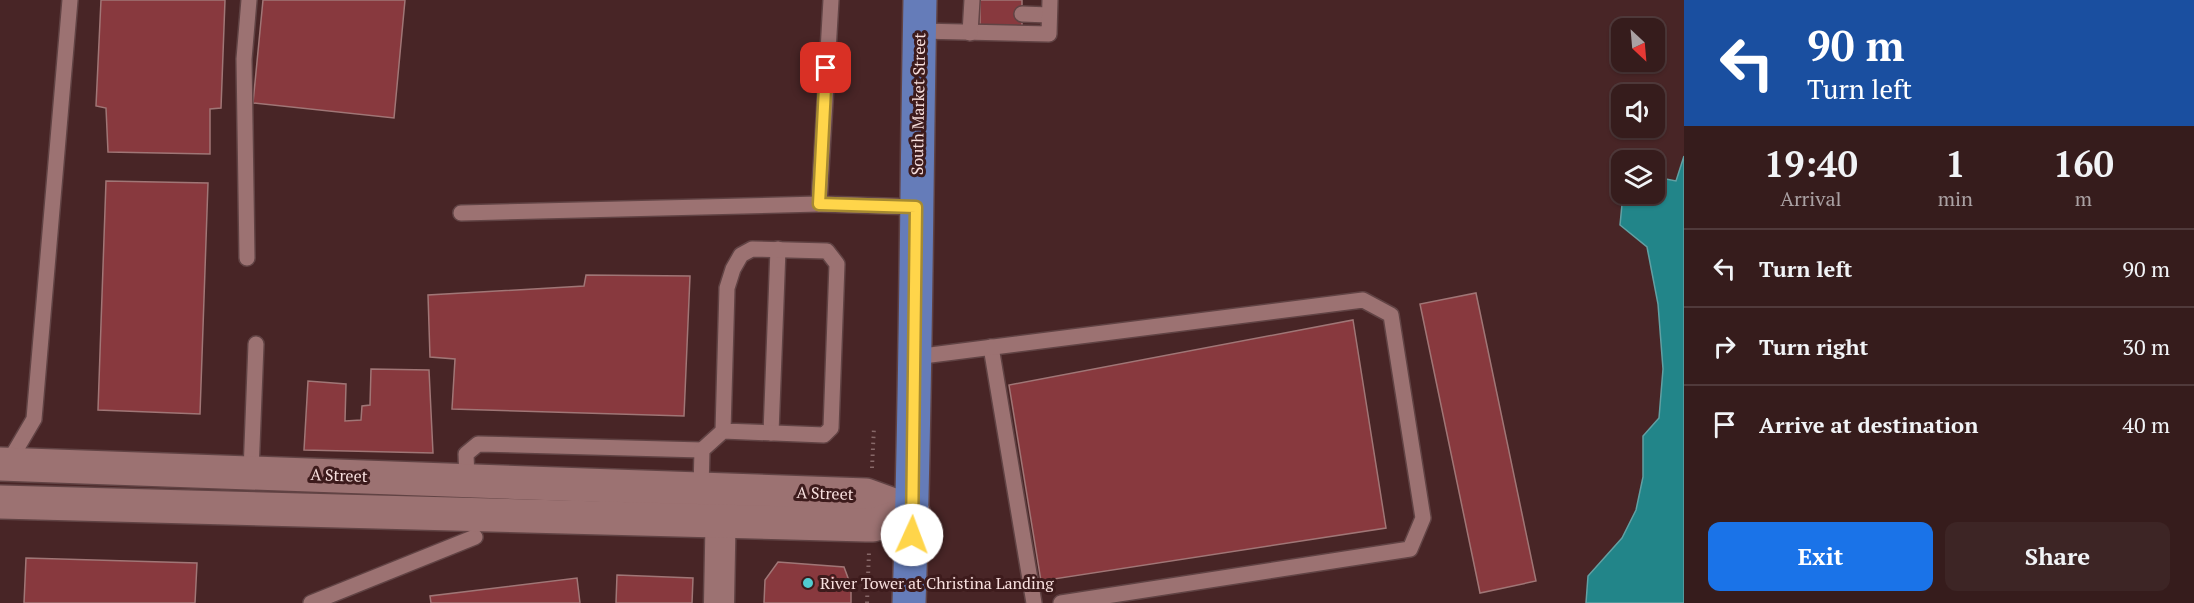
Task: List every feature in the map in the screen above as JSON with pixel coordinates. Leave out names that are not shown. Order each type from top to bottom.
[{"type":"main road","name":"South Market Street","points":[[909,603],[913,512],[920,16]]},
{"type":"street","name":"A Street","points":[[2,468],[251,472],[467,480],[866,510],[873,525],[913,512]]},
{"type":"street","name":"A Street","points":[[0,502],[714,499]]},
{"type":"street","points":[[714,499],[719,603]]},
{"type":"lane","points":[[2,468],[34,419],[70,0]]},
{"type":"lane","points":[[247,258],[244,59],[249,0]]},
{"type":"lane","points":[[819,204],[831,0]]},
{"type":"lane","points":[[920,16],[970,33],[1048,34],[1050,7],[1022,14]]},
{"type":"lane","points":[[970,33],[974,8]]},
{"type":"lane","points":[[461,213],[819,204],[916,207]]},
{"type":"lane","points":[[467,480],[466,454],[478,444],[702,450],[723,431],[824,435],[831,428],[837,264],[827,251],[752,249],[741,255],[733,269],[727,288],[723,431]]},
{"type":"lane","points":[[771,433],[778,249]]},
{"type":"lane","points":[[915,357],[1363,300],[1391,315],[1423,518],[1410,549],[1061,603]]},
{"type":"lane","points":[[251,472],[256,344]]},
{"type":"lane","points":[[991,347],[1034,603]]},
{"type":"lane","points":[[702,450],[714,499]]},
{"type":"lane","points":[[311,603],[475,537]]},
{"type":"path","points":[[867,603],[869,552],[864,544],[866,471],[873,467],[874,427]]},
{"type":"water","points":[[1684,156],[1684,603],[1586,603],[1588,576],[1622,538],[1636,510],[1643,477],[1643,436],[1659,418],[1663,369],[1658,304],[1647,247],[1620,225],[1622,204],[1665,204],[1665,179],[1676,181]]},
{"type":"building","points":[[101,0],[225,0],[221,108],[210,109],[210,154],[108,152],[106,108],[96,106]]},
{"type":"building","points":[[263,0],[405,0],[394,118],[253,103]]},
{"type":"building","points":[[980,0],[1022,0],[1022,27],[980,27]]},
{"type":"building","points":[[106,181],[208,183],[200,414],[98,410]]},
{"type":"building","points":[[586,275],[690,276],[684,416],[452,409],[455,359],[430,357],[428,295],[584,286]]},
{"type":"building","points":[[1476,293],[1536,581],[1480,593],[1420,304]]},
{"type":"building","points":[[1353,320],[1386,528],[1041,581],[1009,385]]},
{"type":"building","points":[[371,369],[429,370],[433,453],[304,450],[308,381],[346,384],[345,421],[361,420],[362,406],[370,405]]},
{"type":"building","points":[[26,558],[197,563],[195,603],[24,603]]},
{"type":"building","name":"River Tower at Christina Landing","points":[[778,562],[844,567],[851,586],[851,603],[764,603],[765,580]]},
{"type":"building","points":[[617,575],[693,578],[692,603],[616,603]]},
{"type":"building","points":[[577,578],[580,603],[431,603],[430,596]]},
{"type":"place","name":"River Tower at Christina Landing","points":[[808,583]]},
{"type":"route","points":[[826,68],[819,204],[916,207],[912,535]]}]
